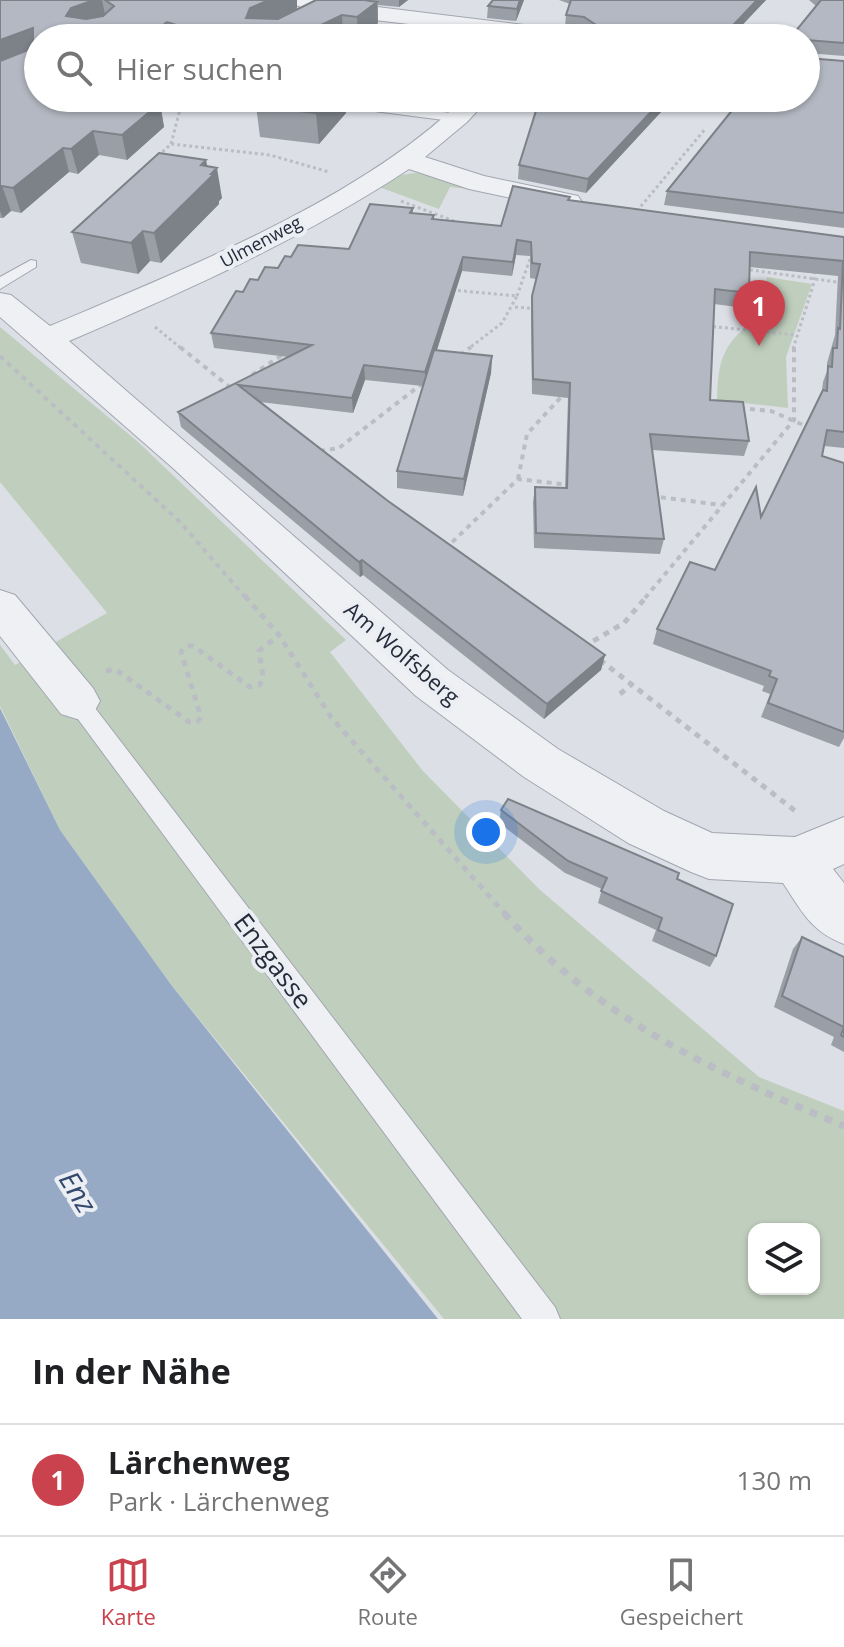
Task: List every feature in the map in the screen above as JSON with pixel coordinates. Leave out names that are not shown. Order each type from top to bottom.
[{"type":"street","points":[[299,10],[332,4],[462,24]]},
{"type":"street","points":[[544,24],[556,11]]},
{"type":"street","name":"Ulmenweg","points":[[47,339],[227,260],[364,187],[408,160],[463,112]]},
{"type":"street","points":[[408,160],[512,191],[637,211]]},
{"type":"street","name":"Am Wolfsberg","points":[[0,302],[187,461],[432,683],[541,763],[646,827],[709,856],[825,849]]},
{"type":"street","name":"Enzgasse","points":[[0,606],[77,701]]},
{"type":"street","points":[[825,849],[831,909],[844,919]]},
{"type":"lane","points":[[0,284],[31,264]]},
{"type":"lane","name":"Enzgasse","points":[[77,701],[543,1319]]},
{"type":"path","points":[[153,160],[171,144],[179,112]]},
{"type":"path","points":[[637,211],[706,128]]},
{"type":"path","points":[[171,144],[270,155],[324,170],[462,224],[468,218]]},
{"type":"path","points":[[453,361],[500,326],[515,307],[535,243]]},
{"type":"path","points":[[582,648],[624,623],[794,420],[792,358],[796,335],[816,280],[815,265]]},
{"type":"path","points":[[744,269],[844,283]]},
{"type":"path","points":[[445,289],[517,296]]},
{"type":"path","points":[[127,305],[240,395]]},
{"type":"path","points":[[515,307],[546,310]]},
{"type":"path","points":[[702,325],[796,335]]},
{"type":"path","points":[[229,386],[296,346]]},
{"type":"path","points":[[0,356],[180,522],[279,635],[331,717],[529,941],[576,983],[636,1027],[757,1090],[844,1126]]},
{"type":"path","points":[[205,380],[215,375]]},
{"type":"path","points":[[328,461],[315,452],[339,448],[430,378]]},
{"type":"path","points":[[435,556],[518,479],[527,434],[559,396],[574,397]]},
{"type":"path","points":[[725,407],[771,411],[819,432]]},
{"type":"path","points":[[518,479],[581,487]]},
{"type":"path","points":[[643,495],[722,505]]},
{"type":"path","points":[[434,541],[456,557]]},
{"type":"path","points":[[77,701],[87,702],[92,697],[97,677],[104,671],[115,669],[189,722],[197,722],[201,717],[181,652],[186,646],[193,646],[250,687],[260,685],[263,676],[259,651],[279,635]]},
{"type":"path","points":[[571,639],[633,683],[808,821],[825,849]]},
{"type":"path","points":[[620,694],[633,683]]},
{"type":"green space","points":[[429,173],[469,189],[450,187],[439,209],[379,187],[396,176]]},
{"type":"green space","points":[[767,277],[812,284],[786,357],[788,408],[717,400],[725,353],[737,336],[757,319]]},
{"type":"green space","points":[[0,327],[137,441],[346,640],[330,652],[423,771],[539,889],[759,1077],[844,1111],[844,1319],[444,1319],[172,986],[60,830],[0,706],[0,645],[15,665],[107,613],[0,482]]},
{"type":"water","name":"Enz","points":[[0,708],[60,830],[172,986],[438,1319],[0,1319]]},
{"type":"building","points":[[0,0],[94,0],[71,8],[66,16],[86,19],[103,16],[114,6],[105,0],[269,0],[250,8],[246,18],[278,19],[316,0],[377,2],[357,17],[342,15],[323,24],[24,24],[24,31],[0,40]]},
{"type":"building","points":[[493,0],[520,0],[517,9],[488,6]]},
{"type":"building","points":[[571,0],[757,0],[734,24],[594,24],[584,17],[566,15]]},
{"type":"building","points":[[821,0],[844,0],[844,43],[820,41],[820,24],[801,24]]},
{"type":"building","points":[[24,52],[24,112],[149,112],[122,135],[93,131],[71,149],[63,148],[13,188],[0,188],[0,61]]},
{"type":"building","points":[[820,59],[844,61],[844,213],[667,191],[731,112],[820,112]]},
{"type":"building","points":[[536,112],[651,112],[588,179],[519,165]]},
{"type":"building","points":[[159,153],[206,160],[201,165],[217,168],[154,233],[143,231],[131,243],[72,232]]},
{"type":"building","points":[[513,186],[570,197],[568,200],[844,237],[844,432],[827,430],[822,456],[844,463],[844,732],[768,703],[777,679],[769,676],[771,671],[657,629],[690,562],[715,570],[756,487],[761,517],[823,390],[827,391],[828,366],[832,367],[833,348],[837,348],[840,329],[843,261],[750,252],[749,293],[715,289],[710,400],[743,402],[749,441],[650,434],[664,539],[536,533],[535,487],[567,488],[570,383],[533,379],[532,296],[540,264],[532,263],[531,242],[517,240],[513,262],[463,257],[425,372],[364,365],[352,398],[238,385],[388,501],[605,655],[547,704],[362,560],[359,562],[178,412],[312,345],[211,333],[236,291],[243,292],[250,279],[258,280],[265,267],[278,268],[285,256],[291,257],[298,245],[349,249],[370,204],[413,208],[410,213],[434,215],[432,219],[501,226]]},
{"type":"building","points":[[434,350],[492,356],[464,479],[397,471]]},
{"type":"building","points":[[508,799],[679,873],[677,879],[733,904],[716,956],[658,930],[662,918],[601,891],[607,878],[568,861],[501,810]]},
{"type":"building","points":[[802,937],[844,957],[844,1027],[782,996]]},
{"type":"place","name":"Lärchenweg","points":[[759,346]]}]
